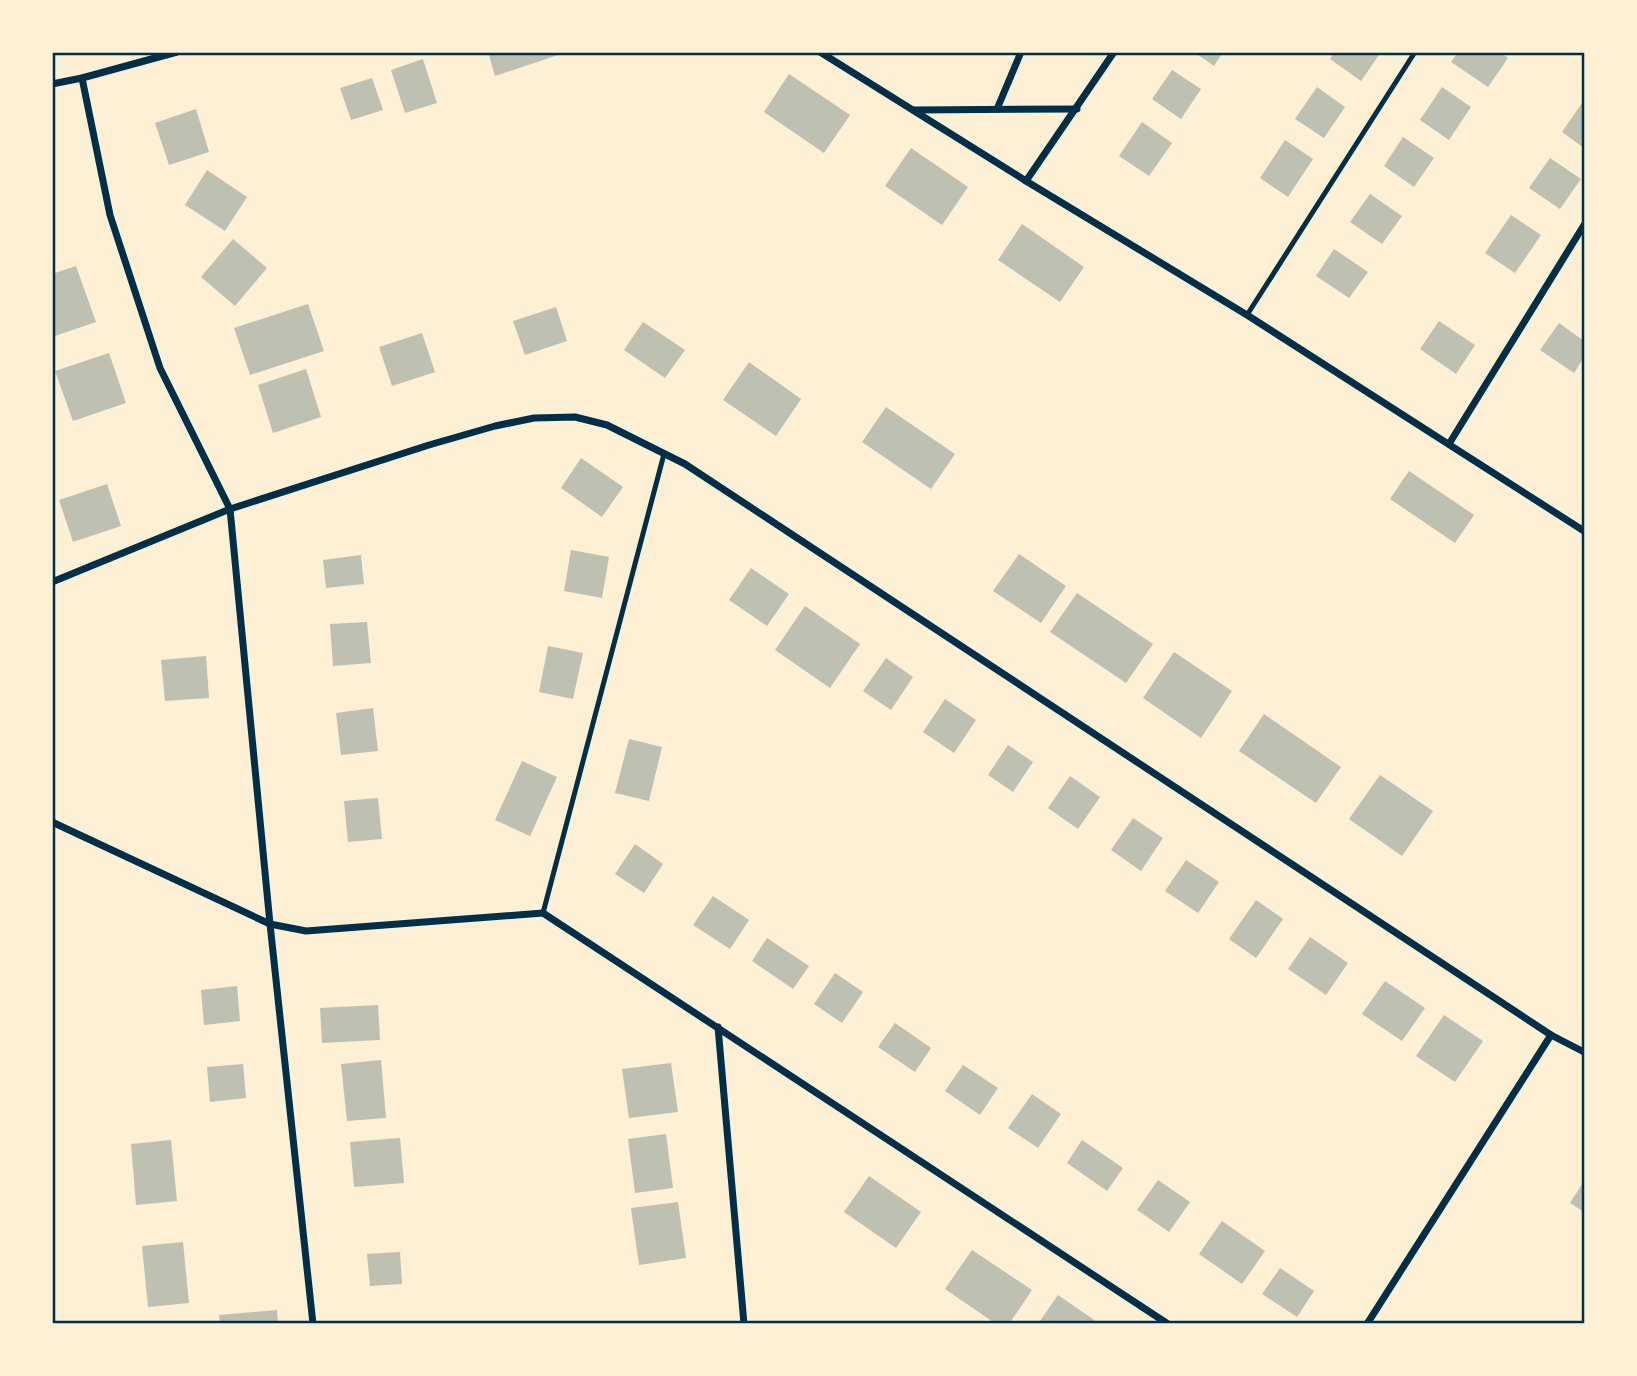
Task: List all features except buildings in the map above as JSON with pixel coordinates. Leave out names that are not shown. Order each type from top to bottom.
[{"type":"street","points":[[52,84],[177,52]]},
{"type":"street","points":[[820,52],[1247,315],[1584,531]]},
{"type":"street","points":[[997,109],[1021,52]]},
{"type":"street","points":[[1026,181],[1114,52]]},
{"type":"street","points":[[82,78],[110,215],[160,368],[230,509],[270,924],[313,1324]]},
{"type":"street","points":[[913,110],[1077,109]]},
{"type":"street","points":[[1449,443],[1584,225]]},
{"type":"street","points":[[52,582],[230,509],[495,426],[534,418],[575,416],[607,425],[685,464],[1551,1035],[1584,1052]]},
{"type":"street","points":[[52,822],[270,924],[306,931],[543,913],[1168,1324]]},
{"type":"street","points":[[718,1027],[744,1324]]},
{"type":"street","points":[[1367,1324],[1551,1035]]},
{"type":"lane","points":[[1247,315],[1415,52]]},
{"type":"lane","points":[[543,913],[664,454]]}]
